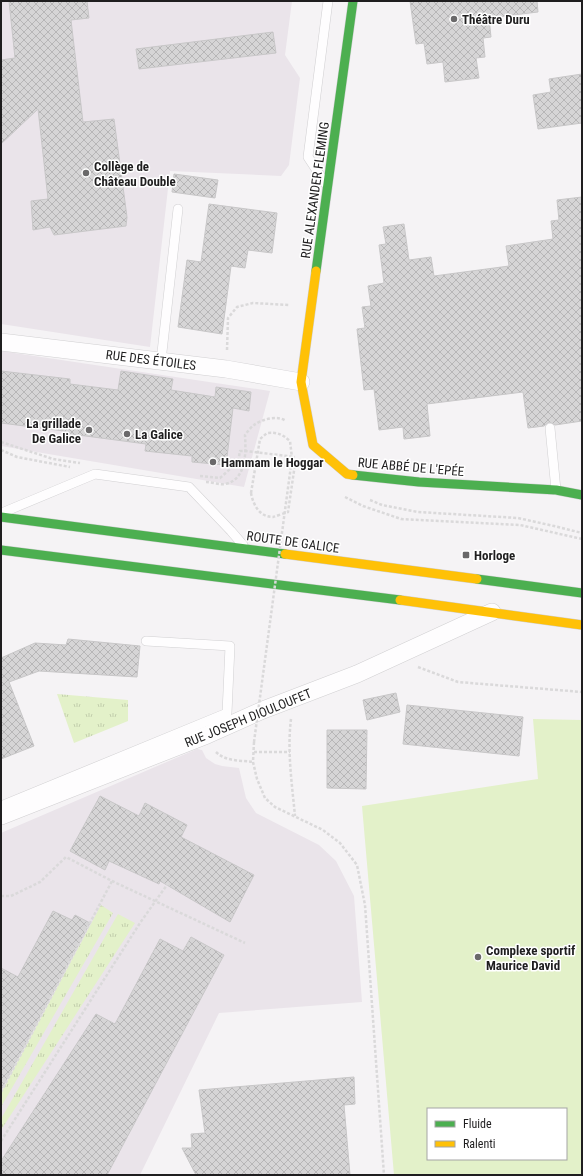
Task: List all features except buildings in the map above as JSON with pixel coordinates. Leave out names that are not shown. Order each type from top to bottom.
[{"type":"main road","name":"RUE ALEXANDER FLEMING","points":[[301,382],[354,1]]},
{"type":"main road","name":"RUE ABBÉ DE L'EPÉE","points":[[301,382],[313,445],[347,474],[419,482],[556,490],[582,495]]},
{"type":"main road","name":"ROUTE DE GALICE","points":[[1,517],[582,593]]},
{"type":"main road","points":[[1,550],[492,612],[582,625]]},
{"type":"street","name":"RUE DES ÉTOILES","points":[[1,342],[226,369],[301,382]]},
{"type":"street","name":"RUE JOSEPH DIOULOUFET","points":[[1,816],[357,674],[492,612]]},
{"type":"lane","points":[[328,1],[308,157],[328,188]]},
{"type":"lane","points":[[161,361],[178,209]]},
{"type":"lane","points":[[550,428],[556,490]]},
{"type":"lane","points":[[1,514],[95,474],[189,487],[247,549]]},
{"type":"lane","points":[[1,806],[227,713],[230,646],[146,641]]},
{"type":"path","points":[[226,369],[228,318],[237,307],[253,303],[312,305]]},
{"type":"path","points":[[198,481],[226,484],[234,480],[240,474],[246,450],[245,435],[255,424],[271,418],[284,419],[288,422]]},
{"type":"path","points":[[199,476],[220,478],[238,462],[240,451],[246,450],[298,458],[295,464],[288,512],[273,516],[262,513],[254,504],[251,493],[260,440],[267,433],[276,432],[283,435],[290,441],[292,458],[254,742],[253,762],[257,779],[265,798],[275,807],[323,830],[340,843],[357,865],[365,905],[384,1175]]},
{"type":"path","points":[[1,442],[53,459],[83,463]]},
{"type":"path","points":[[1,450],[17,457],[77,468]]},
{"type":"path","points":[[340,494],[363,506],[401,519],[520,525],[582,539]]},
{"type":"path","points":[[369,499],[382,505],[418,512],[518,518],[582,533]]},
{"type":"path","points":[[393,658],[458,682],[582,692]]},
{"type":"path","points":[[293,699],[289,734],[295,817]]},
{"type":"path","points":[[207,734],[211,744],[221,757],[253,762]]},
{"type":"path","points":[[254,752],[290,752]]},
{"type":"path","points":[[1,896],[11,896],[40,882],[66,857],[112,881],[245,943]]},
{"type":"path","points":[[1,1092],[112,881]]},
{"type":"path","points":[[1,1141],[169,882]]},
{"type":"shaded area","name":"Collège de Château Double","points":[[1,1],[292,1],[285,55],[300,78],[289,165],[281,176],[170,171],[150,347],[1,324]]},
{"type":"shaded area","points":[[1,351],[270,391],[244,487],[1,446]]},
{"type":"shaded area","points":[[197,749],[202,750],[206,758],[215,764],[239,768],[246,798],[256,813],[319,845],[336,861],[354,896],[362,1002],[219,1013],[140,1175],[1,1175],[1,833]]},
{"type":"green space","points":[[57,694],[128,700],[128,721],[74,743]]},
{"type":"green space","name":"Complexe sportif Maurice David","points":[[533,719],[582,720],[582,1175],[394,1175],[362,806],[538,779]]},
{"type":"green space","points":[[101,905],[113,913],[1,1107],[1,1093]]},
{"type":"green space","points":[[118,914],[135,923],[1,1130],[1,1119]]},
{"type":"traffic: fast","points":[[316,271],[353,1]]},
{"type":"traffic: fast","points":[[353,475],[419,482],[556,490],[582,495]]},
{"type":"traffic: fast","points":[[1,517],[285,554]]},
{"type":"traffic: fast","points":[[1,550],[400,600]]},
{"type":"traffic: fast","points":[[477,579],[582,593]]},
{"type":"traffic: slow","points":[[316,271],[301,382],[313,445],[347,474],[353,475]]},
{"type":"traffic: slow","points":[[285,554],[477,579]]},
{"type":"traffic: slow","points":[[400,600],[582,625]]},
{"type":"place","name":"Théâtre Duru","points":[[454,19]]},
{"type":"place","name":"Collège de Château Double","points":[[86,173]]},
{"type":"place","name":"La grillade De Galice","points":[[89,430]]},
{"type":"place","name":"La Galice","points":[[127,434]]},
{"type":"place","name":"Hammam le Hoggar","points":[[213,462]]},
{"type":"place","name":"Horloge","points":[[466,555]]},
{"type":"place","name":"Complexe sportif Maurice David","points":[[478,957]]}]
